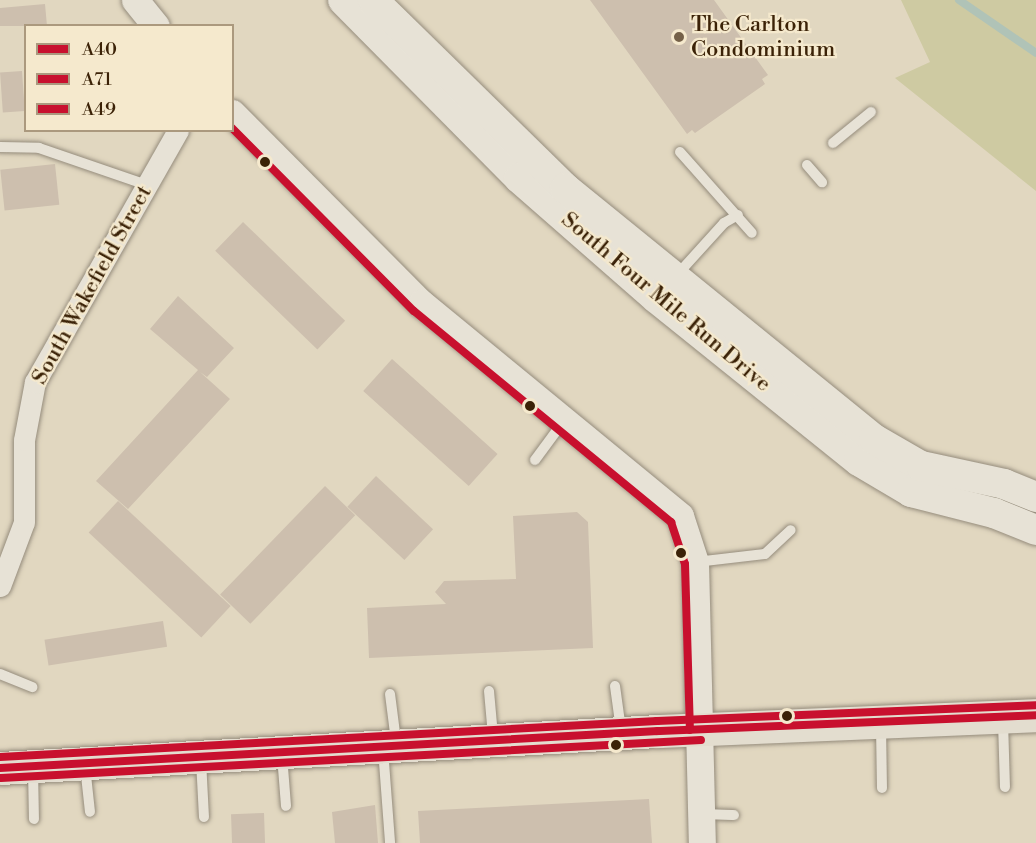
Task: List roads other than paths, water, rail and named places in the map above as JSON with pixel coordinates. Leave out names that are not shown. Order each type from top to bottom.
[{"type":"main road","name":"South Four Mile Run Drive","points":[[343,0],[519,178],[665,288],[897,454],[921,466],[1004,484],[1036,497]]},
{"type":"main road","name":"South Four Mile Run Drive","points":[[373,0],[665,288],[884,479],[911,492],[994,513],[1036,530]]},
{"type":"main road","points":[[0,768],[493,739],[1036,715]]},
{"type":"street","points":[[135,0],[154,24]]},
{"type":"street","points":[[234,115],[421,303],[565,419],[680,516],[695,562],[702,843]]},
{"type":"street","name":"South Wakefield Street","points":[[0,586],[24,522],[24,440],[35,382],[177,132]]},
{"type":"lane","points":[[832,143],[871,112]]},
{"type":"lane","points":[[0,147],[39,147],[147,185]]},
{"type":"lane","points":[[680,152],[752,233]]},
{"type":"lane","points":[[807,165],[822,182]]},
{"type":"lane","points":[[665,288],[724,223],[738,215]]},
{"type":"lane","points":[[535,460],[565,419]]},
{"type":"lane","points":[[695,562],[765,554],[791,530]]},
{"type":"lane","points":[[0,674],[32,687]]},
{"type":"lane","points":[[615,686],[621,733]]},
{"type":"lane","points":[[489,691],[493,739]]},
{"type":"lane","points":[[390,694],[390,843]]},
{"type":"lane","points":[[1003,715],[1005,787]]},
{"type":"lane","points":[[880,721],[882,789]]},
{"type":"lane","points":[[282,752],[286,806]]},
{"type":"lane","points":[[200,756],[204,817]]},
{"type":"lane","points":[[84,763],[90,812]]},
{"type":"lane","points":[[33,766],[34,819]]},
{"type":"lane","points":[[701,814],[734,815]]},
{"type":"waterway","points":[[959,0],[1036,53]]},
{"type":"place","name":"The Carlton Condominium","points":[[679,37]]}]
